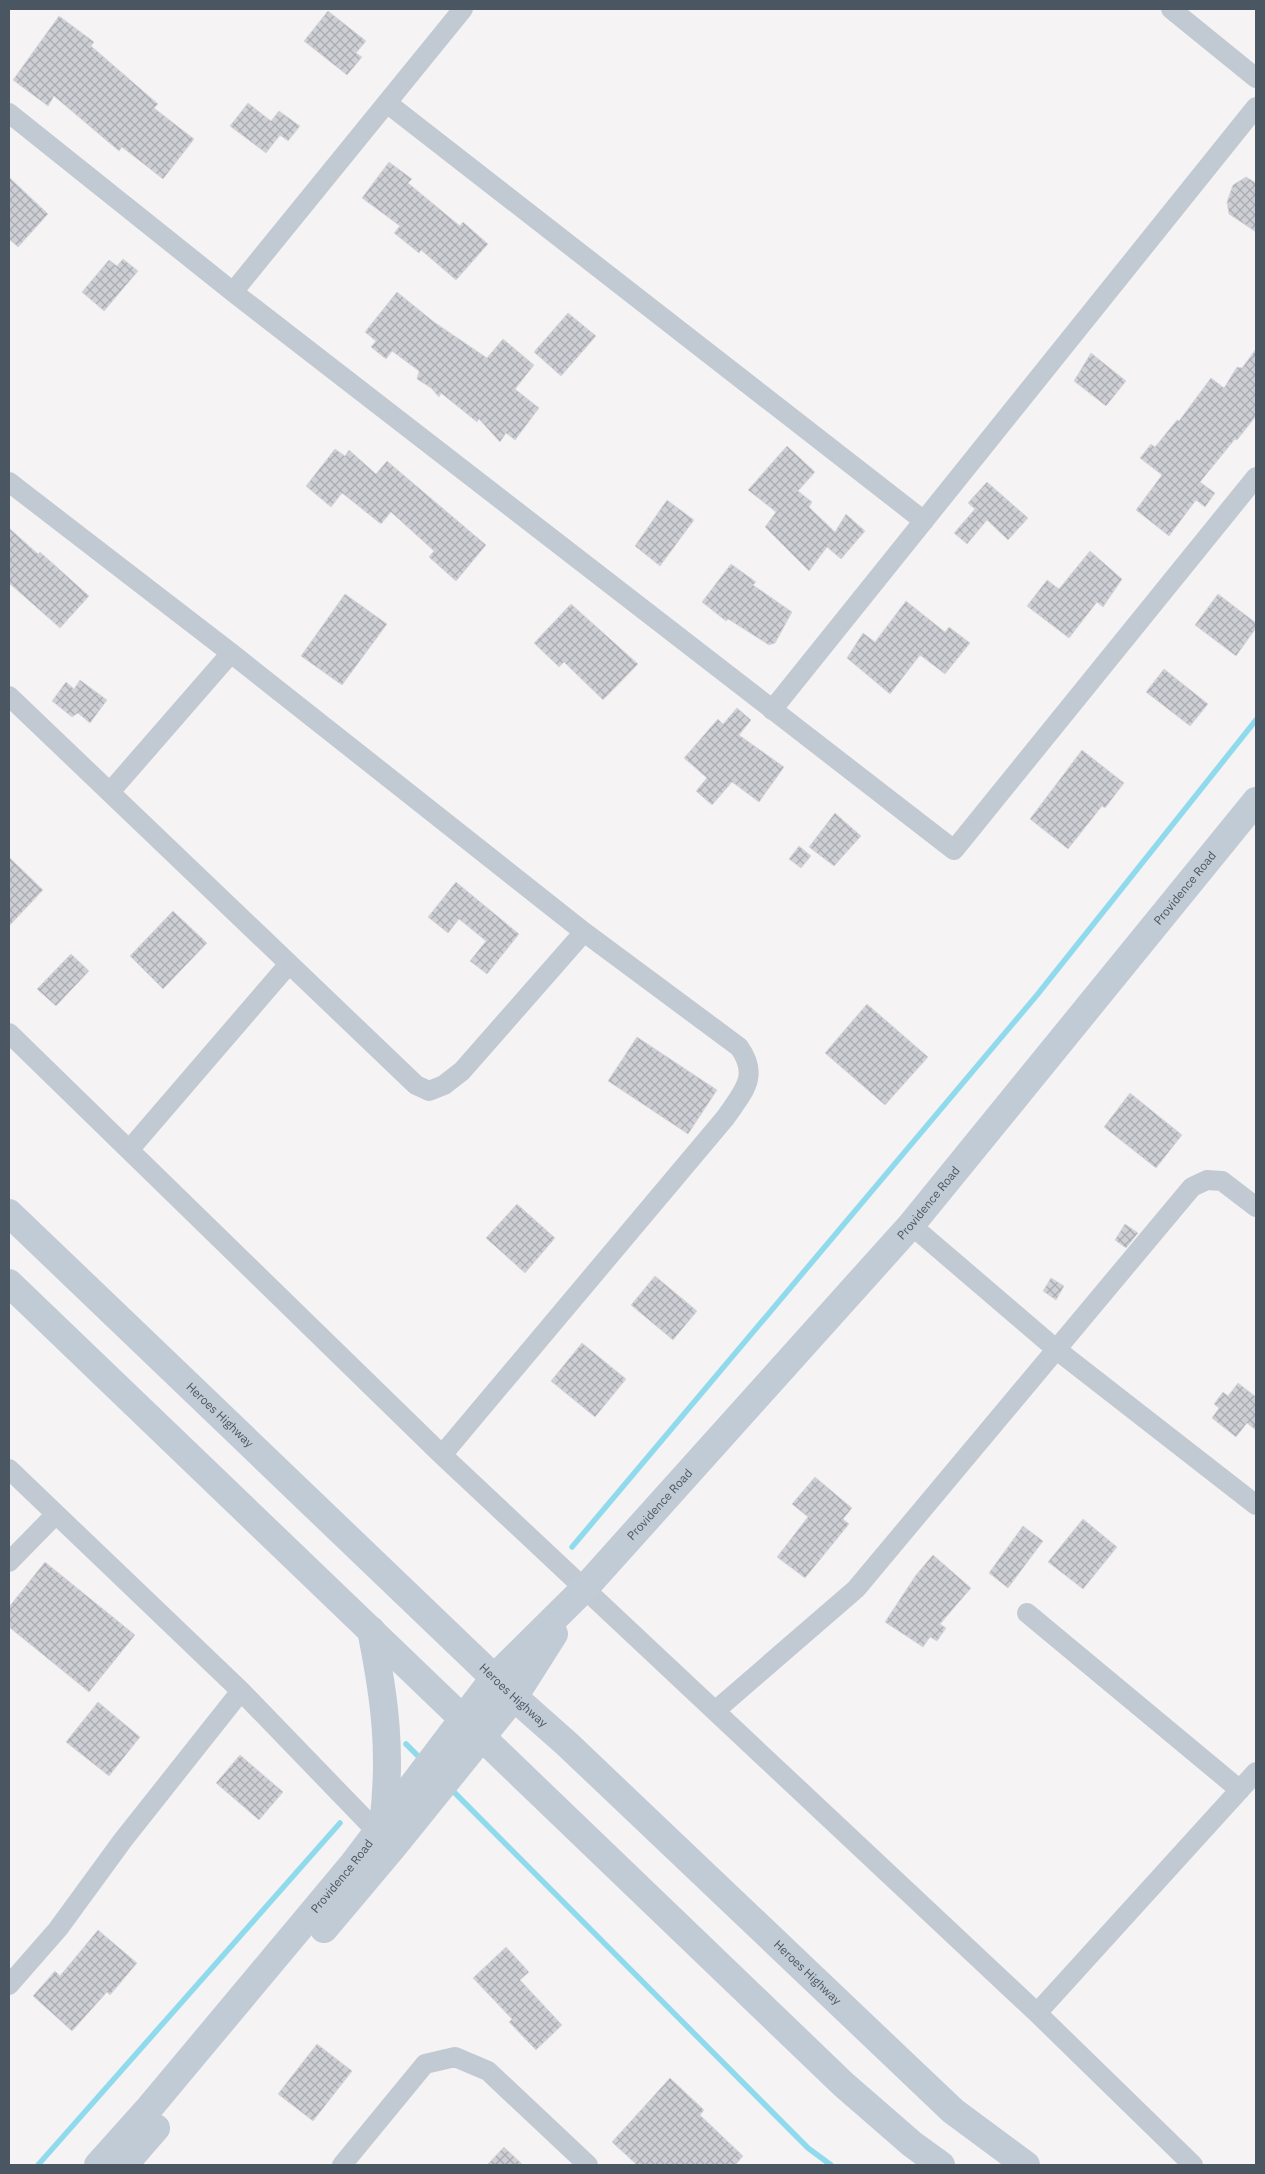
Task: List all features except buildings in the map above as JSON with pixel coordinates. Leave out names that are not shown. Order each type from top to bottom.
[{"type":"main road","name":"Providence Road","points":[[473,1728],[494,1678],[584,1589],[911,1225],[1256,801]]},
{"type":"main road","name":"Heroes Highway","points":[[9,1214],[514,1697],[567,1744],[953,2110],[1026,2165]]},
{"type":"main road","points":[[9,1283],[843,2084],[912,2144],[941,2165]]},
{"type":"main road","name":"Providence Road","points":[[124,2165],[385,1835],[473,1728],[514,1697],[584,1589]]},
{"type":"main road","points":[[371,1630],[384,1692],[388,1745],[385,1835]]},
{"type":"main road","name":"Providence Road","points":[[98,2165],[385,1835]]},
{"type":"street","points":[[233,292],[463,9]]},
{"type":"street","points":[[1171,9],[1256,78]]},
{"type":"street","points":[[387,103],[924,520]]},
{"type":"street","points":[[772,710],[1256,107]]},
{"type":"street","points":[[9,113],[233,292],[954,850],[1256,477]]},
{"type":"street","points":[[9,482],[232,653],[584,932],[739,1047],[746,1057],[748,1086],[726,1117],[442,1455]]},
{"type":"street","points":[[110,792],[232,653]]},
{"type":"street","points":[[9,696],[416,1085],[429,1091],[444,1085],[462,1071],[584,932]]},
{"type":"street","points":[[129,1150],[289,964]]},
{"type":"street","points":[[9,1033],[442,1455],[1038,2013],[1193,2165]]},
{"type":"street","points":[[715,1711],[856,1589],[1192,1187],[1207,1180],[1222,1181],[1256,1208]]},
{"type":"street","points":[[911,1225],[1057,1350],[1256,1505]]},
{"type":"street","points":[[9,1469],[241,1691],[385,1835]]},
{"type":"street","points":[[9,1562],[56,1514]]},
{"type":"street","points":[[1027,1613],[1240,1790]]},
{"type":"street","points":[[9,1985],[58,1929],[123,1840],[241,1691]]},
{"type":"street","points":[[1038,2013],[1256,1772]]},
{"type":"street","points":[[342,2165],[425,2064],[455,2057],[488,2072],[588,2165]]},
{"type":"waterway","points":[[572,1547],[1037,995],[1256,720]]},
{"type":"waterway","points":[[406,1744],[423,1761]]},
{"type":"waterway","points":[[449,1787],[808,2148],[831,2165]]},
{"type":"waterway","points":[[38,2165],[340,1823]]}]
